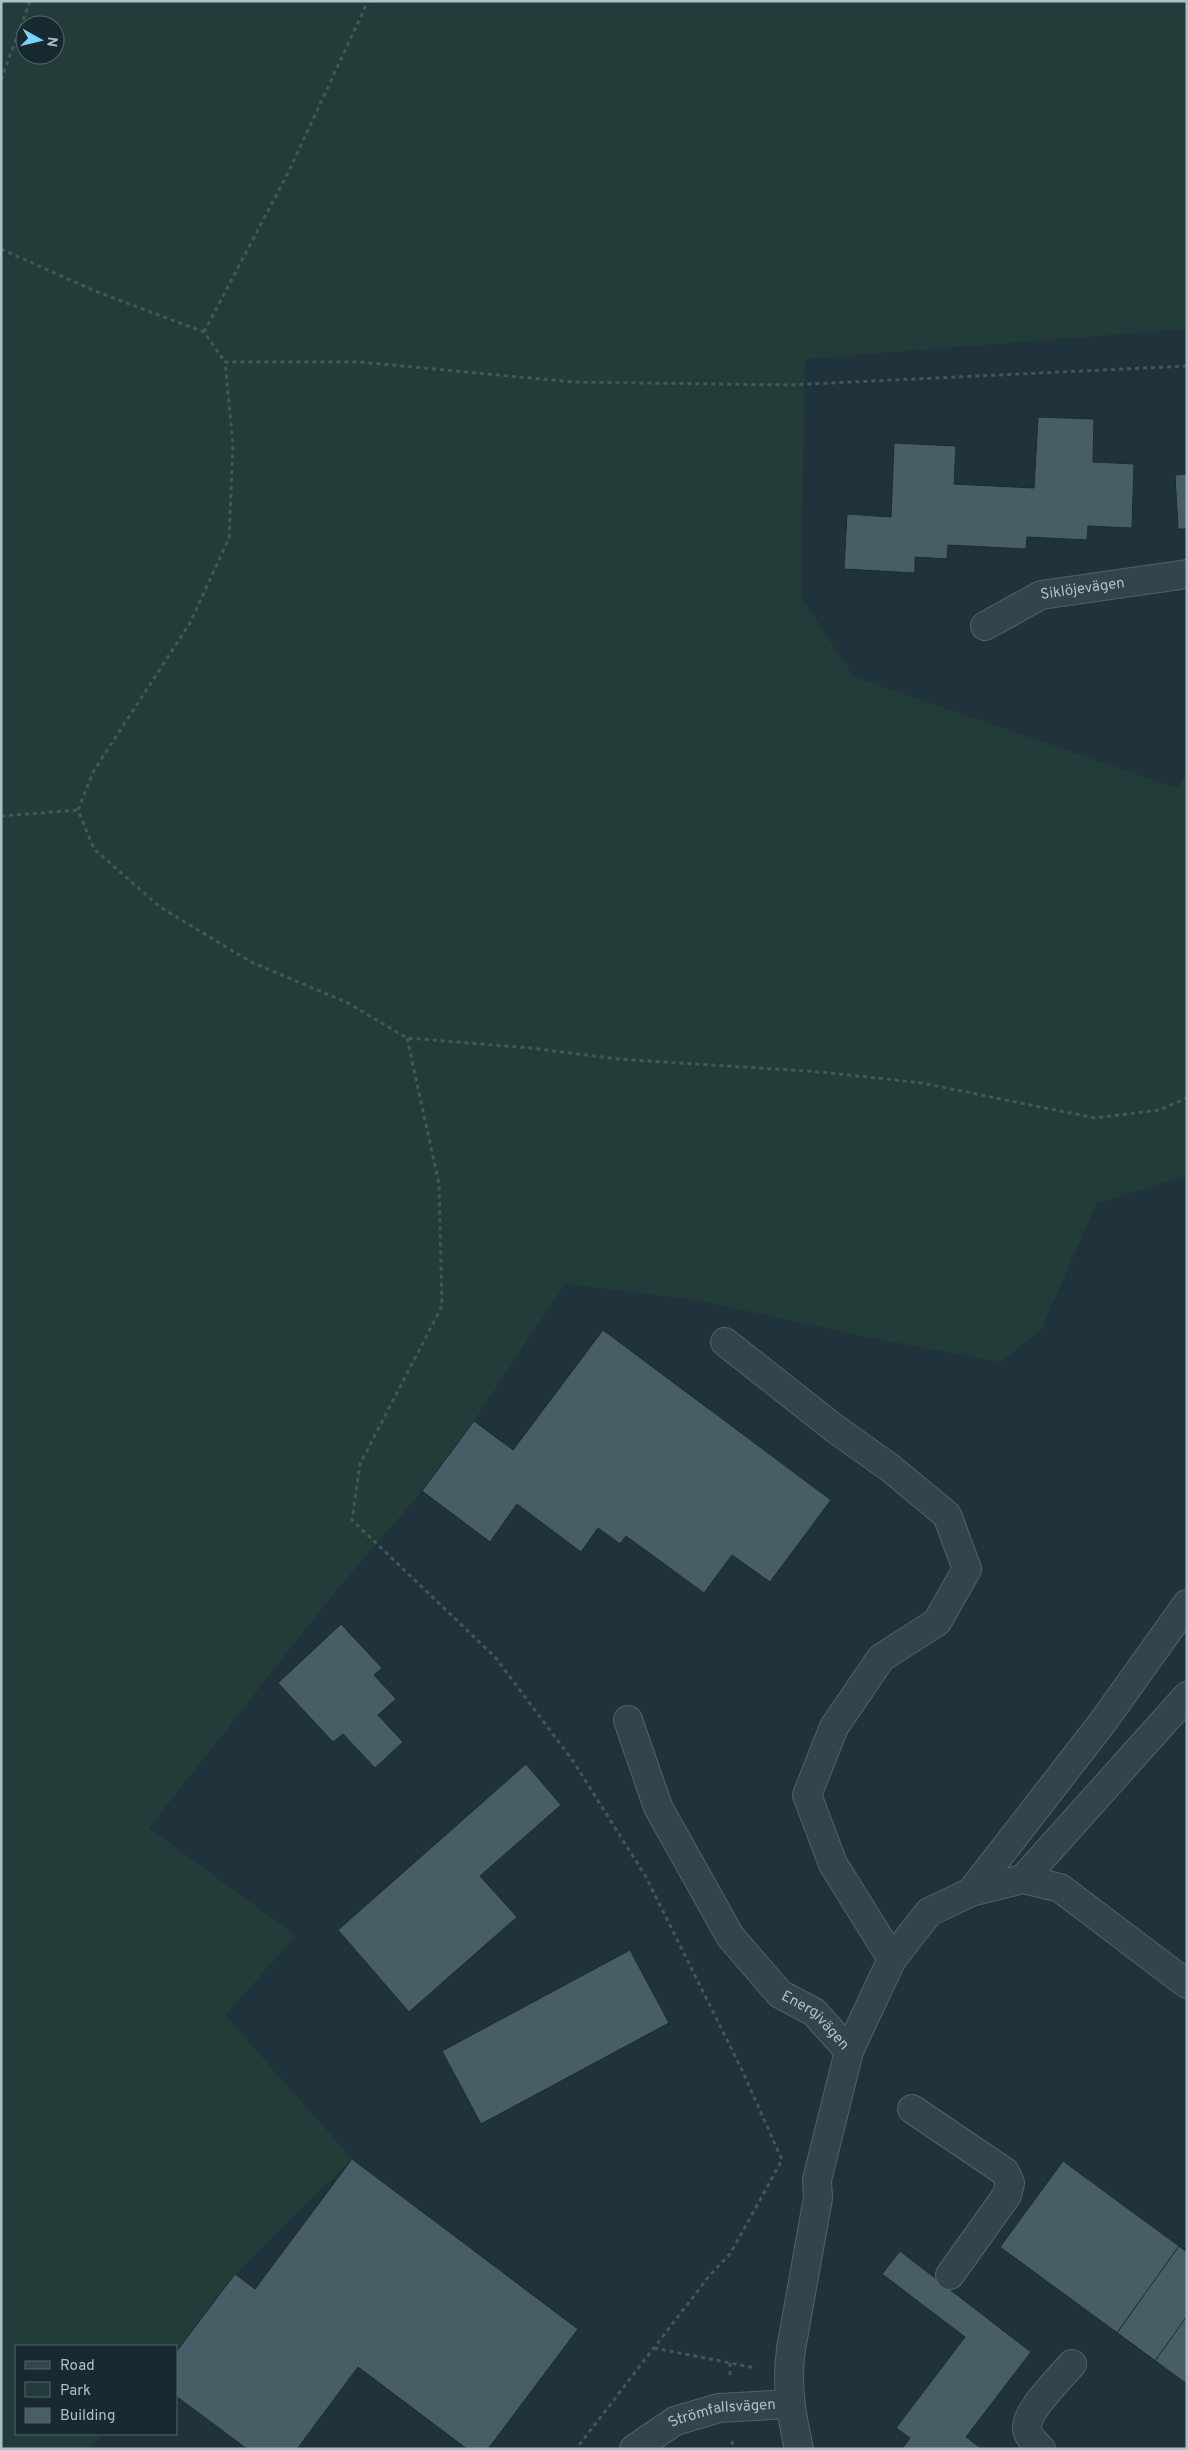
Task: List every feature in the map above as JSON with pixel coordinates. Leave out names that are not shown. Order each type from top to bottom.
[{"type":"street","name":"Siklöjevägen","points":[[985,626],[1042,595],[1187,574]]},
{"type":"street","points":[[725,1342],[834,1428],[889,1467],[947,1515],[967,1569],[937,1622],[881,1658],[834,1727],[807,1795],[833,1864],[892,1959]]},
{"type":"street","points":[[970,1892],[1102,1723],[1187,1604]]},
{"type":"street","points":[[1023,1879],[1187,1696]]},
{"type":"street","name":"Energivägen","points":[[628,1720],[658,1807],[730,1936],[780,1994],[814,2012],[849,2051],[817,2180],[818,2198],[790,2350],[788,2374],[789,2404],[799,2449]]},
{"type":"street","points":[[849,2051],[892,1959],[929,1912],[970,1892],[1023,1879],[1060,1888],[1187,1984]]},
{"type":"street","points":[[912,2109],[1005,2172],[1010,2183],[1007,2195],[950,2275]]},
{"type":"street","points":[[1041,2449],[1032,2441],[1027,2427],[1032,2412],[1072,2364]]},
{"type":"street","name":"Strömfallsvägen","points":[[634,2449],[675,2421],[719,2408],[789,2404]]},
{"type":"path","points":[[1,80],[30,1]]},
{"type":"path","points":[[204,332],[288,173],[368,1]]},
{"type":"path","points":[[1,249],[95,291],[204,332],[225,362],[232,444],[229,538],[190,623],[93,772],[78,810],[94,849],[160,907],[251,962],[348,1003],[407,1038],[530,1048],[618,1059],[821,1072],[922,1082],[1096,1118],[1159,1110],[1187,1098]]},
{"type":"path","points":[[225,362],[360,362],[573,382],[789,385],[1187,366]]},
{"type":"path","points":[[1,816],[78,810]]},
{"type":"path","points":[[407,1038],[439,1184],[442,1306],[360,1464],[352,1520],[495,1657],[573,1761],[646,1877],[742,2070],[782,2160],[730,2254],[710,2275],[576,2449]]},
{"type":"path","points":[[654,2348],[730,2363]]},
{"type":"green space","points":[[1,1],[1187,1],[1187,329],[805,359],[801,597],[854,677],[1177,788],[1187,772],[1187,1175],[1096,1204],[1041,1330],[1001,1362],[871,1338],[696,1300],[565,1284],[474,1421],[422,1491],[334,1593],[149,1828],[296,1936],[225,2015],[352,2159],[235,2274],[178,2349],[178,2345],[15,2345],[15,2435],[102,2435],[89,2449],[1,2449]]},
{"type":"building","points":[[1038,417],[1094,419],[1093,462],[1134,464],[1132,528],[1088,526],[1087,540],[1027,537],[1026,549],[948,545],[947,559],[915,557],[915,573],[844,569],[847,514],[891,517],[894,443],[956,446],[954,484],[1034,488]]},
{"type":"building","points":[[1187,474],[1187,529],[1178,529],[1175,475]]},
{"type":"building","points":[[603,1330],[831,1500],[770,1582],[732,1555],[704,1593],[626,1536],[620,1544],[598,1528],[581,1552],[517,1504],[490,1542],[422,1491],[474,1421],[513,1450]]},
{"type":"building","points":[[341,1624],[382,1668],[374,1675],[396,1699],[378,1715],[403,1742],[375,1768],[343,1734],[333,1742],[278,1683]]},
{"type":"building","points":[[526,1764],[561,1805],[480,1876],[517,1917],[409,2012],[338,1930]]},
{"type":"building","points":[[630,1950],[669,2023],[481,2124],[442,2051]]},
{"type":"building","points":[[352,2159],[578,2329],[488,2449],[467,2449],[358,2367],[297,2449],[247,2449],[178,2397],[178,2349],[235,2274],[255,2289]]},
{"type":"building","points":[[1063,2161],[1187,2252],[1187,2384],[1000,2247]]},
{"type":"building","points":[[1179,2246],[1187,2252],[1187,2316],[1155,2361],[1117,2333]]},
{"type":"building","points":[[900,2251],[1031,2352],[966,2437],[982,2449],[902,2449],[910,2438],[896,2428],[965,2337],[882,2274]]}]
